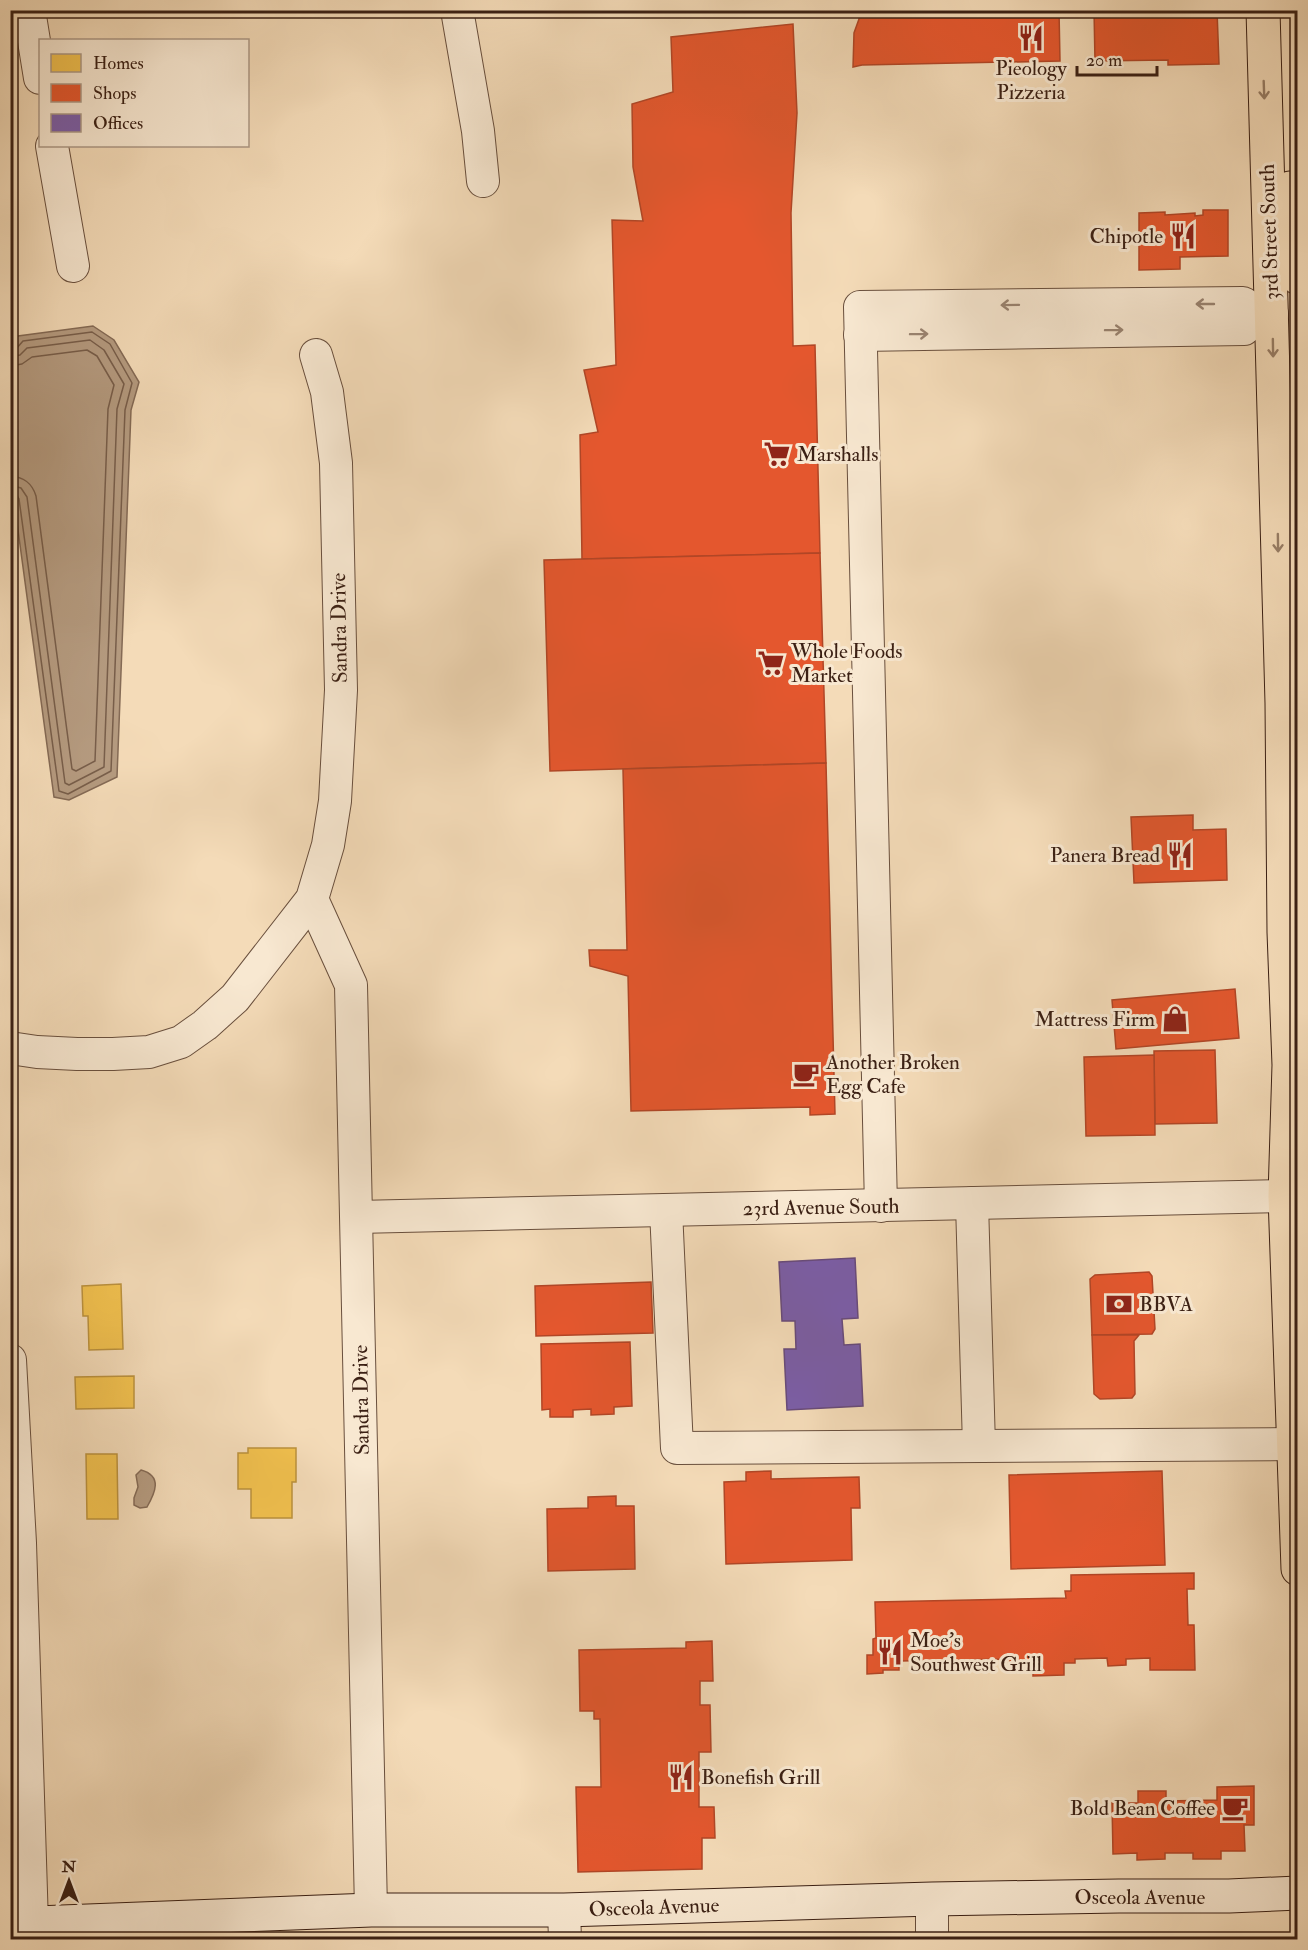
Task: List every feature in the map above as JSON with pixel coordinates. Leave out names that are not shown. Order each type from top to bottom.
[{"type":"main road","name":"3rd Street South","points":[[1263,10],[1266,149],[1277,319],[1284,932],[1291,1198],[1292,1444],[1298,1569]]},
{"type":"main road","points":[[1266,149],[1281,158],[1289,169],[1294,268],[1298,278]]},
{"type":"street","points":[[29,10],[39,72]]},
{"type":"street","points":[[457,10],[478,131],[483,181]]},
{"type":"street","points":[[52,147],[73,266]]},
{"type":"street","points":[[881,1206],[860,321],[1243,303],[1277,319]]},
{"type":"street","name":"Sandra Drive","points":[[10,1048],[37,1052],[113,1054],[149,1052],[181,1042],[205,1025],[235,998],[312,899],[328,845],[334,801],[341,690],[336,463],[327,392],[316,355]]},
{"type":"street","name":"Sandra Drive","points":[[312,899],[351,985],[370,1910]]},
{"type":"street","name":"23rd Avenue South","points":[[357,1217],[1291,1198]]},
{"type":"street","points":[[972,1203],[979,1446]]},
{"type":"street","points":[[666,1210],[677,1448],[1292,1444]]},
{"type":"street","points":[[10,1360],[20,1543],[21,1924]]},
{"type":"street","name":"Osceola Avenue","points":[[21,1924],[370,1910],[564,1925],[932,1899],[1229,1896],[1298,1893]]},
{"type":"street","points":[[932,1899],[932,1940]]},
{"type":"water","points":[[93,326],[114,340],[139,382],[131,410],[117,777],[69,800],[54,797],[11,478],[11,347],[18,336]]},
{"type":"water","points":[[141,1470],[152,1476],[155,1486],[147,1507],[140,1508],[134,1505],[134,1498],[138,1487],[136,1475]]},
{"type":"building: Homes","points":[[121,1284],[123,1349],[89,1350],[88,1316],[83,1316],[82,1286]]},
{"type":"building: Homes","points":[[134,1376],[134,1408],[76,1409],[75,1377]]},
{"type":"building: Homes","points":[[248,1448],[296,1448],[296,1482],[292,1482],[292,1518],[251,1518],[251,1489],[238,1489],[238,1453],[248,1453]]},
{"type":"building: Homes","points":[[86,1454],[117,1454],[118,1519],[87,1519]]},
{"type":"building: Shops","points":[[859,10],[1059,10],[1060,61],[853,67],[854,33],[859,19]]},
{"type":"building: Shops","points":[[1094,10],[1217,10],[1219,64],[1168,65],[1168,60],[1095,61]]},
{"type":"building: Shops","points":[[793,24],[797,113],[791,213],[793,346],[815,345],[820,553],[582,559],[580,435],[598,432],[584,370],[616,365],[612,220],[643,221],[633,167],[632,104],[673,92],[671,37]]},
{"type":"building: Shops","name":"Chipotle","points":[[1203,210],[1228,210],[1228,256],[1180,257],[1180,269],[1139,270],[1139,213],[1165,212],[1165,215],[1195,213],[1195,216],[1203,215]]},
{"type":"building: Shops","points":[[820,553],[826,763],[550,771],[544,560]]},
{"type":"building: Shops","points":[[826,763],[835,1114],[810,1115],[810,1107],[631,1111],[628,976],[590,966],[589,950],[627,950],[623,769]]},
{"type":"building: Shops","name":"Panera Bread","points":[[1193,815],[1193,830],[1226,829],[1227,880],[1134,883],[1131,817]]},
{"type":"building: Shops","name":"Mattress Firm","points":[[1235,989],[1239,1038],[1116,1049],[1112,1000]]},
{"type":"building: Shops","points":[[1215,1050],[1217,1123],[1155,1124],[1154,1051]]},
{"type":"building: Shops","points":[[1154,1055],[1155,1135],[1086,1136],[1084,1057]]},
{"type":"building: Shops","points":[[1149,1272],[1152,1276],[1155,1329],[1152,1334],[1092,1335],[1090,1279],[1095,1275]]},
{"type":"building: Shops","points":[[651,1282],[653,1333],[536,1336],[535,1286]]},
{"type":"building: Shops","points":[[1092,1335],[1139,1335],[1134,1341],[1135,1394],[1132,1398],[1100,1399],[1094,1394]]},
{"type":"building: Shops","points":[[630,1342],[632,1406],[614,1407],[614,1414],[591,1415],[591,1409],[573,1410],[573,1417],[550,1417],[550,1409],[542,1410],[541,1344]]},
{"type":"building: Shops","points":[[771,1471],[771,1479],[859,1477],[860,1508],[851,1508],[852,1560],[726,1564],[724,1482],[746,1481],[746,1472]]},
{"type":"building: Shops","points":[[1162,1471],[1165,1565],[1011,1569],[1009,1475]]},
{"type":"building: Shops","points":[[616,1496],[616,1506],[634,1506],[635,1569],[548,1571],[547,1509],[588,1508],[588,1497]]},
{"type":"building: Shops","points":[[1194,1573],[1194,1589],[1187,1589],[1188,1625],[1194,1625],[1195,1670],[1150,1670],[1150,1658],[1126,1659],[1126,1665],[1108,1666],[1107,1658],[1075,1659],[1075,1663],[1064,1663],[1064,1675],[1033,1676],[1033,1663],[1010,1664],[1010,1659],[899,1661],[899,1670],[883,1670],[883,1673],[867,1674],[867,1655],[873,1655],[873,1639],[876,1638],[875,1602],[1066,1598],[1065,1591],[1071,1591],[1071,1575]]},
{"type":"building: Shops","points":[[712,1641],[713,1681],[700,1681],[700,1705],[710,1705],[711,1752],[699,1752],[699,1807],[714,1807],[715,1838],[702,1838],[702,1869],[578,1872],[576,1787],[601,1787],[600,1719],[594,1719],[594,1711],[580,1711],[579,1650],[686,1648],[686,1642]]},
{"type":"building: Shops","points":[[1254,1786],[1254,1825],[1244,1825],[1245,1851],[1221,1851],[1221,1859],[1193,1859],[1193,1853],[1165,1853],[1165,1859],[1137,1860],[1137,1853],[1113,1854],[1112,1803],[1138,1803],[1138,1791],[1166,1791],[1166,1801],[1217,1800],[1217,1787]]},
{"type":"building: Offices","points":[[855,1258],[858,1318],[842,1319],[844,1345],[860,1344],[863,1406],[787,1410],[784,1349],[796,1349],[795,1321],[782,1321],[779,1262]]},
{"type":"place","name":"Pieology Pizzeria","points":[[1031,38]]},
{"type":"place","name":"Chipotle","points":[[1183,236]]},
{"type":"place","name":"Marshalls","points":[[777,454]]},
{"type":"place","name":"Whole Foods Market","points":[[771,663]]},
{"type":"place","name":"Panera Bread","points":[[1180,855]]},
{"type":"place","name":"Mattress Firm","points":[[1175,1019]]},
{"type":"place","name":"Another Broken Egg Cafe","points":[[806,1074]]},
{"type":"place","name":"BBVA","points":[[1119,1304]]},
{"type":"place","name":"Moe's Southwest Grill","points":[[890,1652]]},
{"type":"place","name":"Bonefish Grill","points":[[681,1777]]},
{"type":"place","name":"Bold Bean Coffee","points":[[1235,1808]]}]
